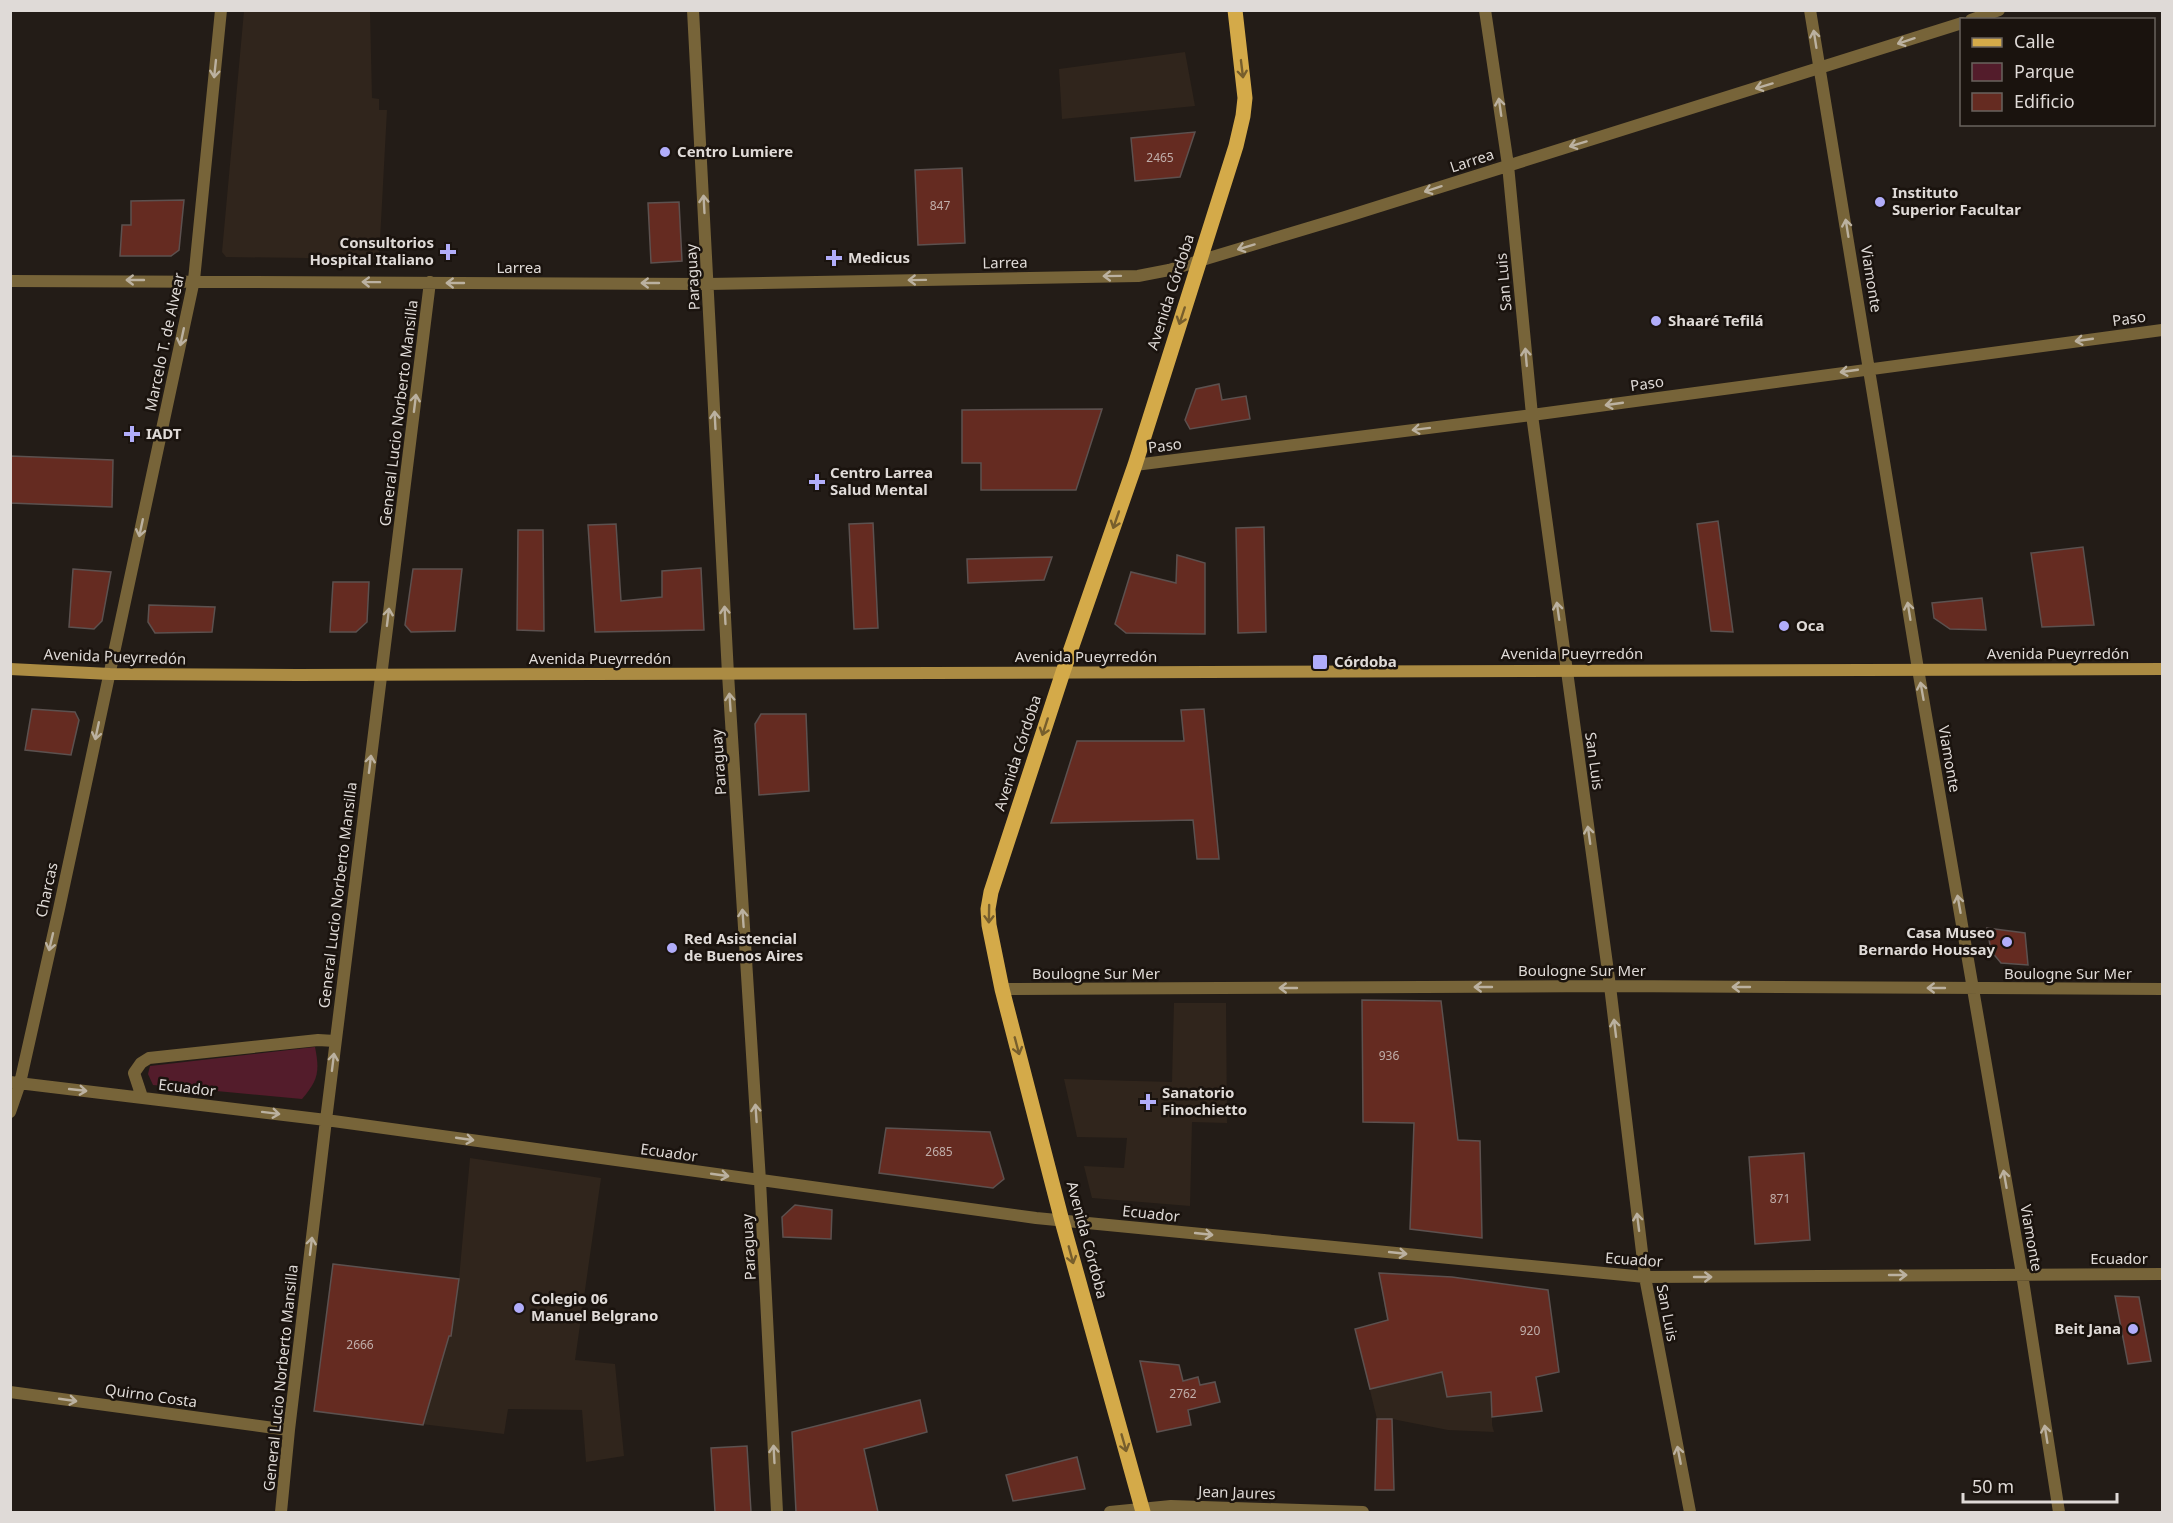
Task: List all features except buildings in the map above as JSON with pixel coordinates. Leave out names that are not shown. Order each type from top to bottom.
[{"type":"main road","name":"Avenida Córdoba","points":[[1142,1510],[1062,1221],[1002,989],[989,926],[988,909],[991,892],[1063,672],[1135,465],[1236,146],[1243,116],[1244,83],[1235,10]]},
{"type":"main road","name":"Avenida Pueyrredón","points":[[10,669],[110,674],[381,675],[1566,669],[2163,669]]},
{"type":"street","name":"Marcelo T. de Alvear","points":[[110,674],[194,280],[221,10]]},
{"type":"street","name":"Paraguay","points":[[693,10],[728,674],[760,1181],[777,1512]]},
{"type":"street","name":"San Luis","points":[[1485,10],[1508,165],[1532,415],[1610,986],[1645,1277],[1690,1512]]},
{"type":"street","name":"Viamonte","points":[[1810,10],[1918,669],[2022,1274],[2059,1512]]},
{"type":"street","points":[[1977,18],[1999,10]]},
{"type":"street","name":"Larrea","points":[[10,281],[708,284],[1138,276],[1200,261],[1960,24]]},
{"type":"street","name":"General Lucio Norberto Mansilla","points":[[281,1512],[288,1430],[429,282]]},
{"type":"street","name":"Paso","points":[[1135,465],[1532,415],[2163,330]]},
{"type":"street","name":"Charcas","points":[[10,1112],[110,674]]},
{"type":"street","name":"Boulogne Sur Mer","points":[[1002,989],[1610,986],[2163,989]]},
{"type":"street","name":"Ecuador","points":[[142,1097],[134,1073],[141,1063],[149,1058],[318,1040],[335,1041]]},
{"type":"street","name":"Ecuador","points":[[15,1083],[326,1120],[1062,1221],[1645,1277],[2163,1274]]},
{"type":"street","name":"Quirno Costa","points":[[10,1392],[288,1430]]},
{"type":"street","name":"Jean Jaures","points":[[1110,1512],[1171,1506],[1363,1512]]},
{"type":"shaded area","points":[[244,11],[370,11],[372,98],[379,99],[379,110],[387,110],[379,259],[226,257],[222,252]]},
{"type":"shaded area","points":[[1185,52],[1195,106],[1062,119],[1059,69]]},
{"type":"shaded area","name":"Sanatorio Finochietto","points":[[1174,1003],[1226,1003],[1227,1123],[1192,1122],[1190,1206],[1092,1198],[1084,1166],[1124,1168],[1127,1138],[1077,1137],[1064,1079],[1172,1082]]},
{"type":"shaded area","name":"Colegio 06 Manuel Belgrano","points":[[470,1158],[601,1178],[575,1360],[615,1364],[624,1456],[586,1462],[582,1410],[508,1409],[504,1434],[314,1411],[333,1264],[459,1279]]},
{"type":"shaded area","points":[[1379,1273],[1423,1276],[1447,1397],[1466,1395],[1452,1277],[1498,1282],[1515,1386],[1537,1385],[1542,1411],[1492,1417],[1494,1432],[1448,1430],[1392,1419],[1377,1419],[1355,1329],[1387,1320]]},
{"type":"green space","points":[[315,1047],[316,1075],[302,1099],[153,1085],[148,1074],[150,1066]]},
{"type":"place","name":"Centro Lumiere","points":[[665,152]]},
{"type":"place","name":"Instituto Superior Facultar","points":[[1880,202]]},
{"type":"place","name":"Consultorios Hospital Italiano","points":[[448,252]]},
{"type":"place","name":"Medicus","points":[[834,258]]},
{"type":"place","name":"Shaaré Tefilá","points":[[1656,321]]},
{"type":"place","name":"IADT","points":[[132,434]]},
{"type":"place","name":"Centro Larrea Salud Mental","points":[[817,482]]},
{"type":"place","name":"Oca","points":[[1784,626]]},
{"type":"place","name":"Córdoba","points":[[1320,662]]},
{"type":"place","name":"Casa Museo Bernardo Houssay","points":[[2007,942]]},
{"type":"place","name":"Red Asistencial de Buenos Aires","points":[[672,948]]},
{"type":"place","name":"Sanatorio Finochietto","points":[[1148,1102]]},
{"type":"place","name":"Colegio 06 Manuel Belgrano","points":[[519,1308]]},
{"type":"place","name":"Beit Jana","points":[[2133,1329]]}]
